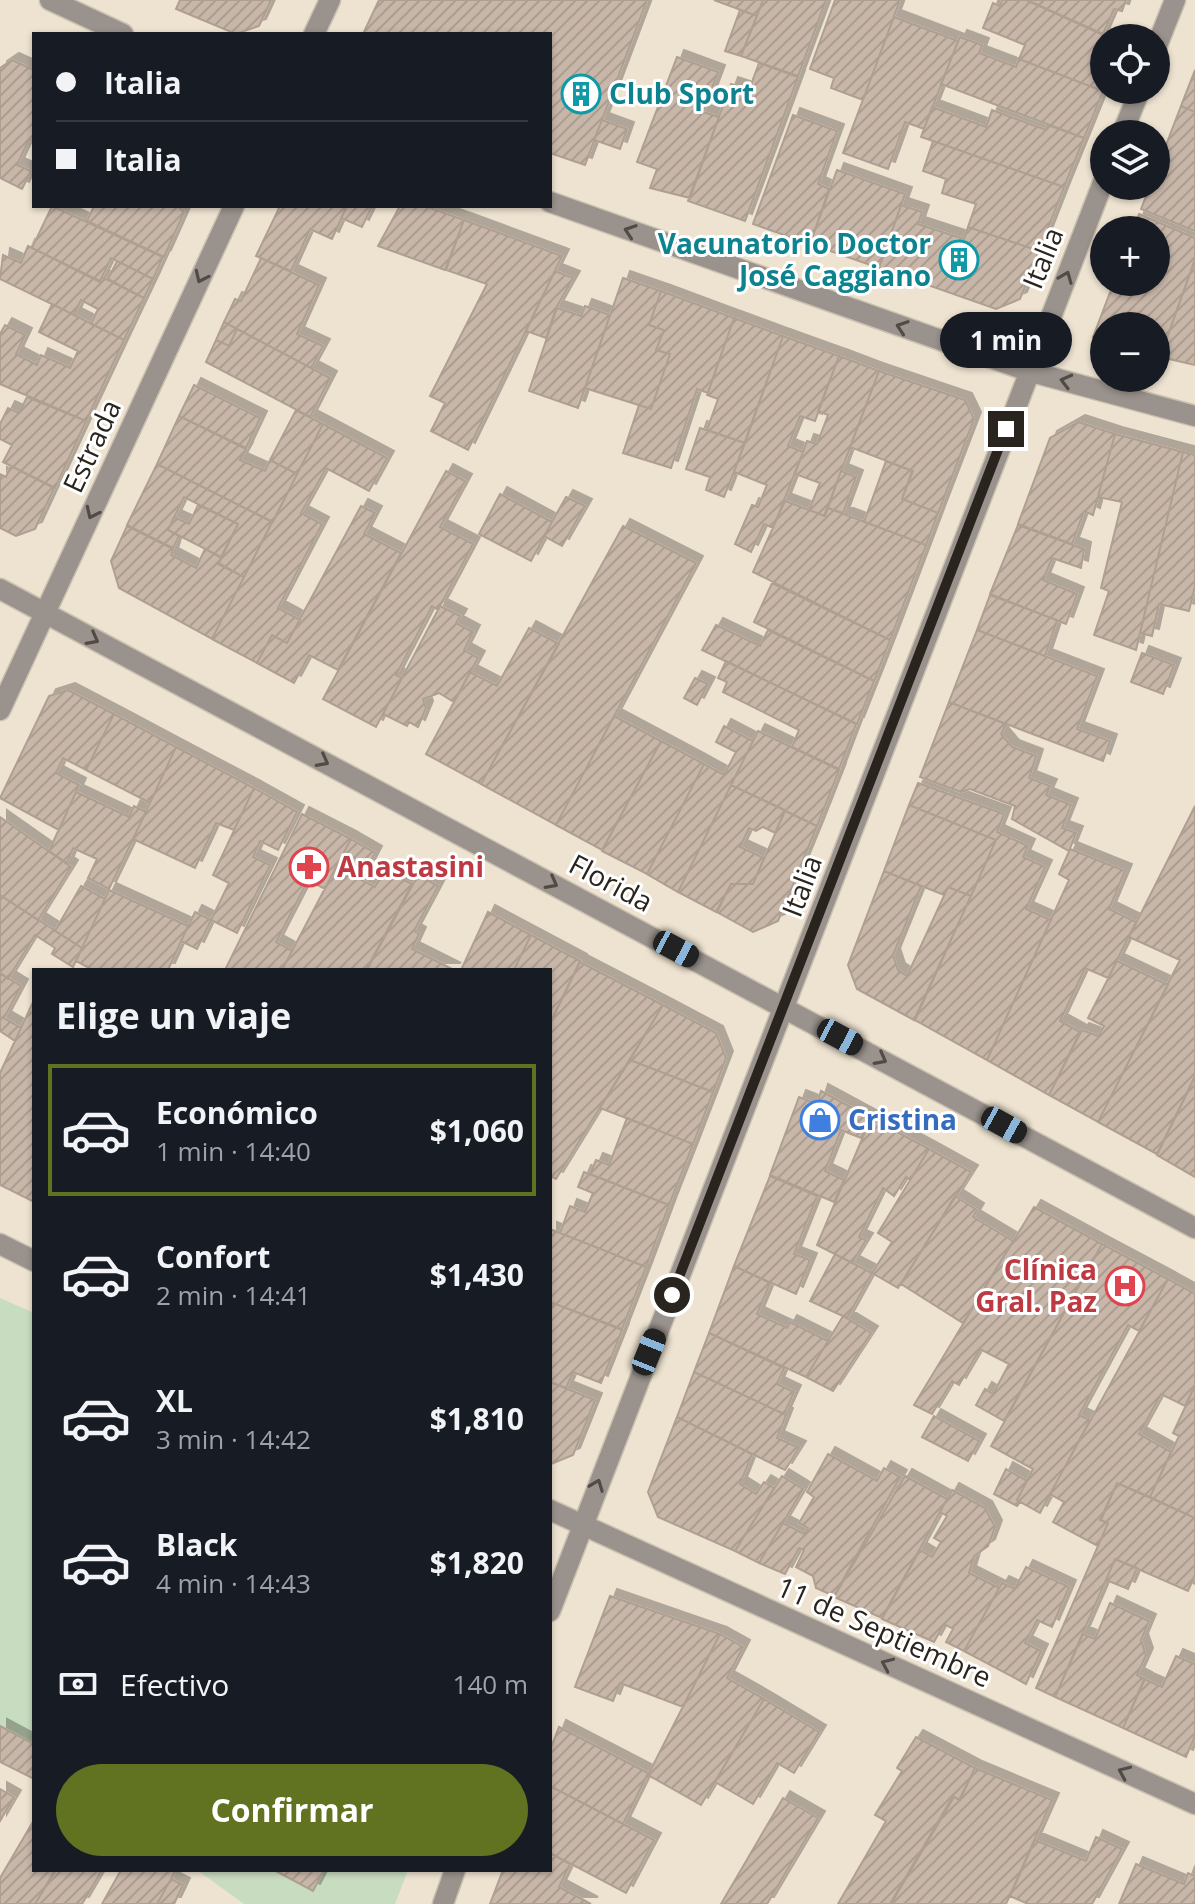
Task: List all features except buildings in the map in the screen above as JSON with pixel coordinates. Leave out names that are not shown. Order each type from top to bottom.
[{"type":"street","points":[[50,0],[119,32]]},
{"type":"street","points":[[315,32],[330,0]]},
{"type":"street","points":[[1166,24],[1175,0]]},
{"type":"street","name":"Italia","points":[[552,1605],[1096,200]]},
{"type":"street","points":[[552,203],[1028,371],[1195,416]]},
{"type":"street","name":"Estrada","points":[[0,710],[233,208]]},
{"type":"street","name":"Florida","points":[[0,589],[1195,1228]]},
{"type":"street","points":[[0,1244],[32,1260]]},
{"type":"street","name":"11 de Septiembre","points":[[552,1511],[1195,1804]]},
{"type":"street","points":[[443,1904],[454,1872]]},
{"type":"green space","points":[[0,1298],[32,1312],[32,1778],[0,1762]]},
{"type":"green space","points":[[200,1872],[407,1872],[395,1904],[244,1904]]},
{"type":"place","name":"Club Sport","points":[[581,94]]},
{"type":"place","name":"Vacunatorio Doctor José Caggiano","points":[[959,260]]},
{"type":"place","name":"Anastasini","points":[[309,867]]},
{"type":"place","name":"Cristina","points":[[820,1120]]},
{"type":"place","name":"Clínica Gral. Paz","points":[[1125,1286]]},
{"type":"route","points":[[672,1295],[1006,429]]}]
